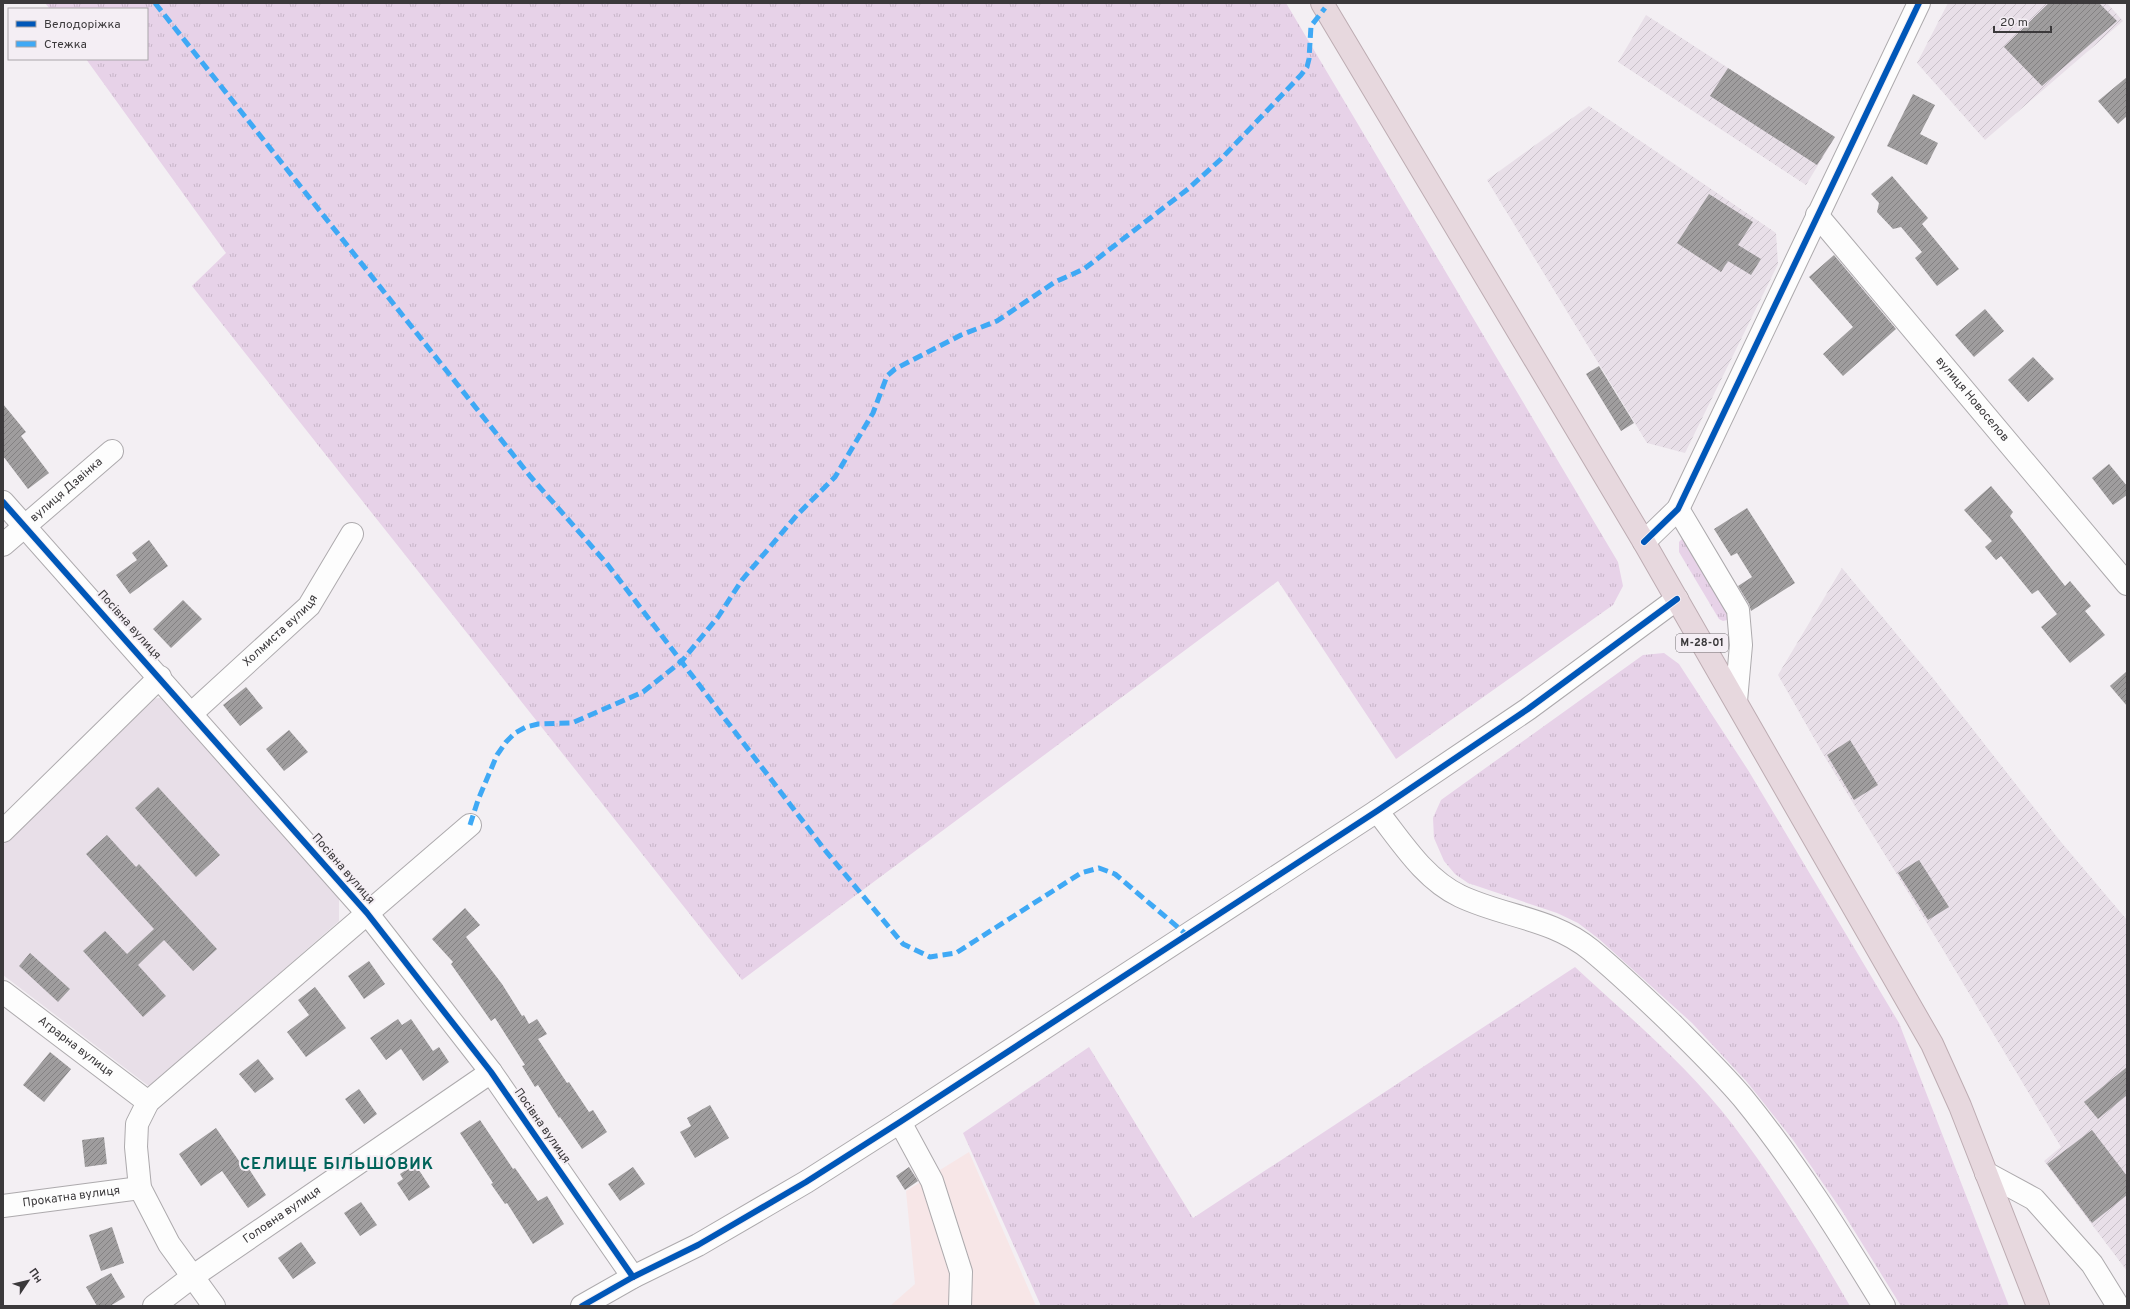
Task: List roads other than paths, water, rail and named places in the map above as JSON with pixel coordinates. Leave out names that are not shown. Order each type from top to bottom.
[{"type":"highway","name":"М-28-01","points":[[1322,3],[1644,542],[1932,1044],[1960,1106],[2038,1306]]},
{"type":"street","points":[[1644,542],[1678,509],[1919,3]]},
{"type":"street","name":"вулиця Новоселов","points":[[1817,215],[2127,584]]},
{"type":"street","name":"вулиця Дзвінка","points":[[3,545],[112,451]]},
{"type":"street","name":"Посівна вулиця","points":[[3,502],[192,713],[367,912],[490,1072],[634,1277]]},
{"type":"street","points":[[1678,509],[1738,610],[1741,645],[1736,701]]},
{"type":"street","name":"Холмиста вулиця","points":[[192,713],[309,606],[352,534]]},
{"type":"street","points":[[582,1306],[634,1277],[705,1241],[806,1182],[900,1122],[1377,811],[1528,709],[1677,599]]},
{"type":"street","points":[[3,831],[160,677]]},
{"type":"street","points":[[1377,811],[1428,874],[1444,887],[1460,896],[1542,922],[1565,932],[1590,949],[1647,1000],[1700,1052],[1747,1104],[1791,1160],[1837,1229],[1884,1306]]},
{"type":"street","points":[[214,1306],[168,1244],[140,1188],[136,1147],[137,1124],[148,1102],[367,912],[470,825]]},
{"type":"street","name":"Аграрна вулиця","points":[[3,992],[148,1102]]},
{"type":"street","name":"Головна вулиця","points":[[154,1306],[192,1277],[490,1072]]},
{"type":"street","points":[[900,1122],[932,1181],[961,1272],[960,1306]]},
{"type":"street","points":[[1986,1173],[2034,1199],[2092,1264],[2118,1306]]},
{"type":"street","name":"Прокатна вулиця","points":[[3,1206],[140,1188]]},
{"type":"district","name":"СЕЛИЩЕ БІЛЬШОВИК","points":[[337,1165]]}]
